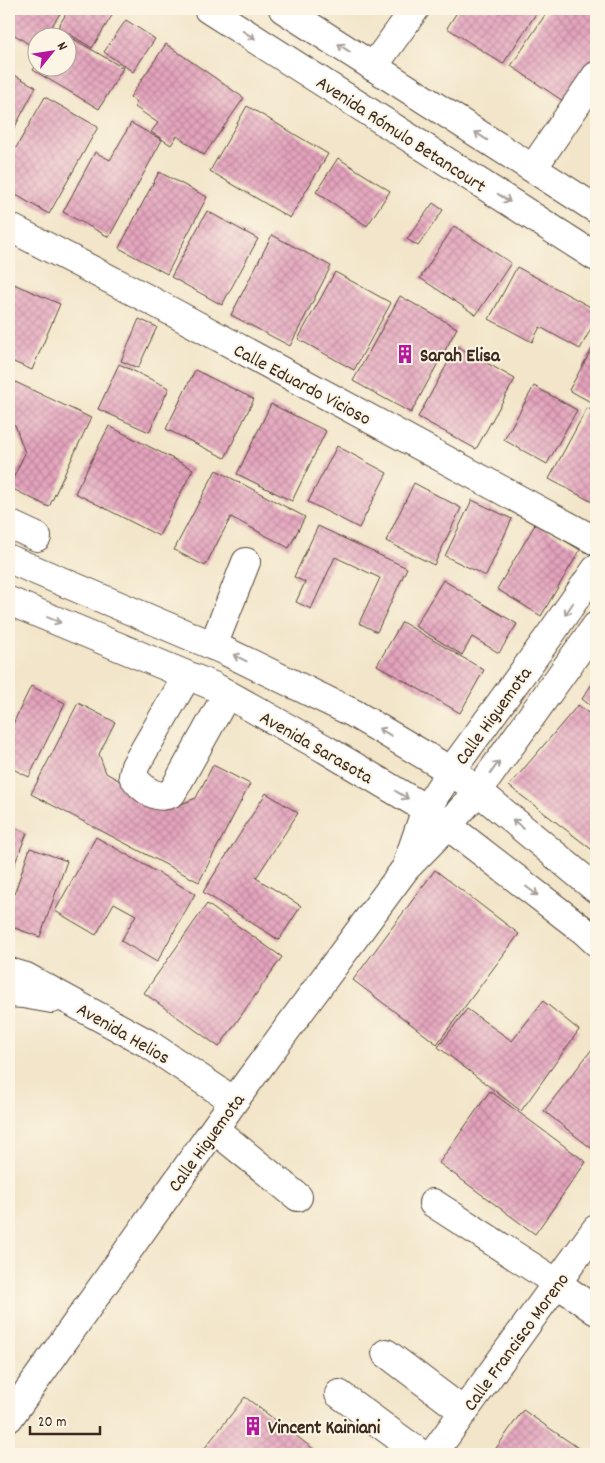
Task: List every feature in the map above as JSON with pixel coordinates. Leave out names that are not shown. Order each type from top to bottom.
[{"type":"street","name":"Avenida Rómulo Betancourt","points":[[208,9],[596,257]]},
{"type":"street","points":[[282,9],[596,209]]},
{"type":"street","points":[[373,67],[415,9]]},
{"type":"street","points":[[533,168],[596,76]]},
{"type":"street","name":"Calle Eduardo Vicioso","points":[[9,227],[152,301],[596,541]]},
{"type":"street","points":[[9,524],[37,537]]},
{"type":"street","points":[[9,560],[213,646],[353,713],[451,771],[596,888]]},
{"type":"street","points":[[213,646],[246,562]]},
{"type":"street","name":"Calle Higuemota","points":[[405,869],[426,809],[596,568]]},
{"type":"street","name":"Avenida Sarasota","points":[[9,601],[212,686],[325,749],[426,809],[596,942]]},
{"type":"street","name":"Calle Higuemota","points":[[9,1418],[234,1100],[405,869],[478,791],[596,626]]},
{"type":"street","points":[[187,676],[136,766],[133,776],[139,784],[155,795],[162,797],[172,793],[227,694]]},
{"type":"street","name":"Avenida Helios","points":[[9,972],[26,977],[147,1043],[234,1100]]},
{"type":"street","points":[[9,993],[76,1003]]},
{"type":"street","points":[[214,1129],[298,1197]]},
{"type":"street","points":[[434,1203],[596,1310]]},
{"type":"street","name":"Calle Francisco Moreno","points":[[433,1454],[596,1229]]},
{"type":"street","points":[[386,1353],[464,1412]]},
{"type":"street","points":[[339,1394],[421,1454]]},
{"type":"building","points":[[13,9],[63,9],[51,28],[28,28],[28,44],[9,31],[9,16]]},
{"type":"building","points":[[69,9],[116,9],[92,48],[78,39],[78,28],[58,27]]},
{"type":"building","points":[[384,9],[404,9],[398,18]]},
{"type":"building","points":[[459,9],[539,9],[503,64],[447,28]]},
{"type":"building","points":[[549,9],[596,9],[596,64],[569,105],[511,66]]},
{"type":"building","points":[[126,20],[155,39],[133,72],[104,52]]},
{"type":"building","points":[[78,41],[123,68],[99,109],[47,78],[78,78]]},
{"type":"building","points":[[166,44],[244,98],[204,155],[177,136],[171,145],[151,132],[158,123],[135,107],[136,102],[130,97]]},
{"type":"building","points":[[9,72],[36,87],[9,138]]},
{"type":"building","points":[[45,97],[98,127],[49,214],[9,191],[9,160]]},
{"type":"building","points":[[247,106],[328,154],[290,218],[210,171]]},
{"type":"building","points":[[131,123],[162,140],[109,237],[63,212],[95,152],[110,160]]},
{"type":"building","points":[[338,158],[390,191],[367,226],[316,192]]},
{"type":"building","points":[[159,172],[207,197],[167,274],[119,248]]},
{"type":"building","points":[[433,203],[443,210],[418,246],[407,239]]},
{"type":"building","points":[[207,211],[258,239],[222,305],[171,277]]},
{"type":"building","points":[[454,226],[511,263],[476,315],[420,278]]},
{"type":"building","points":[[272,235],[331,266],[290,346],[231,315]]},
{"type":"building","points":[[517,267],[596,310],[596,319],[580,349],[540,327],[532,342],[489,319]]},
{"type":"building","points":[[335,272],[391,303],[354,370],[298,339]]},
{"type":"building","points":[[9,282],[60,304],[32,370],[9,360]]},
{"type":"building","name":"Sarah Elisa","points":[[400,296],[457,328],[411,413],[353,381]]},
{"type":"building","points":[[139,319],[157,327],[138,368],[121,361]]},
{"type":"building","points":[[594,345],[596,347],[596,405],[569,390]]},
{"type":"building","points":[[457,346],[515,379],[476,449],[418,417]]},
{"type":"building","points":[[119,364],[169,388],[149,432],[98,409]]},
{"type":"building","points":[[195,370],[254,399],[225,458],[166,429]]},
{"type":"building","points":[[9,379],[91,418],[49,507],[9,487],[25,453],[15,425],[9,422]]},
{"type":"building","points":[[534,386],[577,410],[547,464],[504,440]]},
{"type":"building","points":[[271,404],[326,431],[292,501],[237,474]]},
{"type":"building","points":[[587,408],[596,412],[596,504],[549,479]]},
{"type":"building","points":[[109,426],[193,469],[159,536],[75,493]]},
{"type":"building","points":[[337,446],[387,473],[359,528],[308,502]]},
{"type":"building","points":[[216,470],[305,517],[289,548],[231,517],[205,566],[174,550]]},
{"type":"building","points":[[414,483],[461,508],[434,565],[386,541]]},
{"type":"building","points":[[472,500],[512,519],[486,576],[445,556]]},
{"type":"building","points":[[536,523],[580,550],[541,616],[497,589]]},
{"type":"building","points":[[318,526],[407,568],[377,632],[359,623],[380,578],[335,557],[311,609],[296,602],[305,582],[294,577]]},
{"type":"building","points":[[443,580],[517,624],[499,653],[472,637],[462,655],[415,626]]},
{"type":"building","points":[[402,622],[484,670],[460,713],[377,665]]},
{"type":"building","points":[[596,678],[596,710],[582,699]]},
{"type":"building","points":[[31,686],[65,703],[29,777],[9,767],[9,732]]},
{"type":"building","points":[[78,703],[115,722],[99,754],[106,773],[169,809],[196,798],[213,765],[250,784],[199,882],[31,794]]},
{"type":"building","points":[[578,705],[596,719],[595,852],[509,786]]},
{"type":"building","points":[[266,793],[298,813],[256,878],[301,906],[279,940],[203,892]]},
{"type":"building","points":[[9,825],[27,833],[9,878]]},
{"type":"building","points":[[96,837],[195,894],[157,962],[121,941],[136,915],[114,903],[96,935],[55,911]]},
{"type":"building","points":[[30,848],[67,861],[40,937],[9,926],[9,909]]},
{"type":"building","points":[[435,870],[519,934],[437,1044],[353,980]]},
{"type":"building","points":[[207,904],[282,957],[219,1047],[144,993]]},
{"type":"building","points":[[543,1001],[579,1030],[521,1111],[438,1047],[467,1009],[512,1041]]},
{"type":"building","points":[[596,1044],[596,1152],[544,1111]]},
{"type":"building","points":[[490,1091],[586,1162],[535,1234],[439,1163]]},
{"type":"building","name":"Vincent Kainiani","points":[[245,1397],[320,1454],[200,1454]]},
{"type":"building","points":[[523,1410],[587,1454],[492,1454]]},
{"type":"place","name":"Sarah Elisa","points":[[405,354]]},
{"type":"place","name":"Vincent Kainiani","points":[[253,1426]]}]
